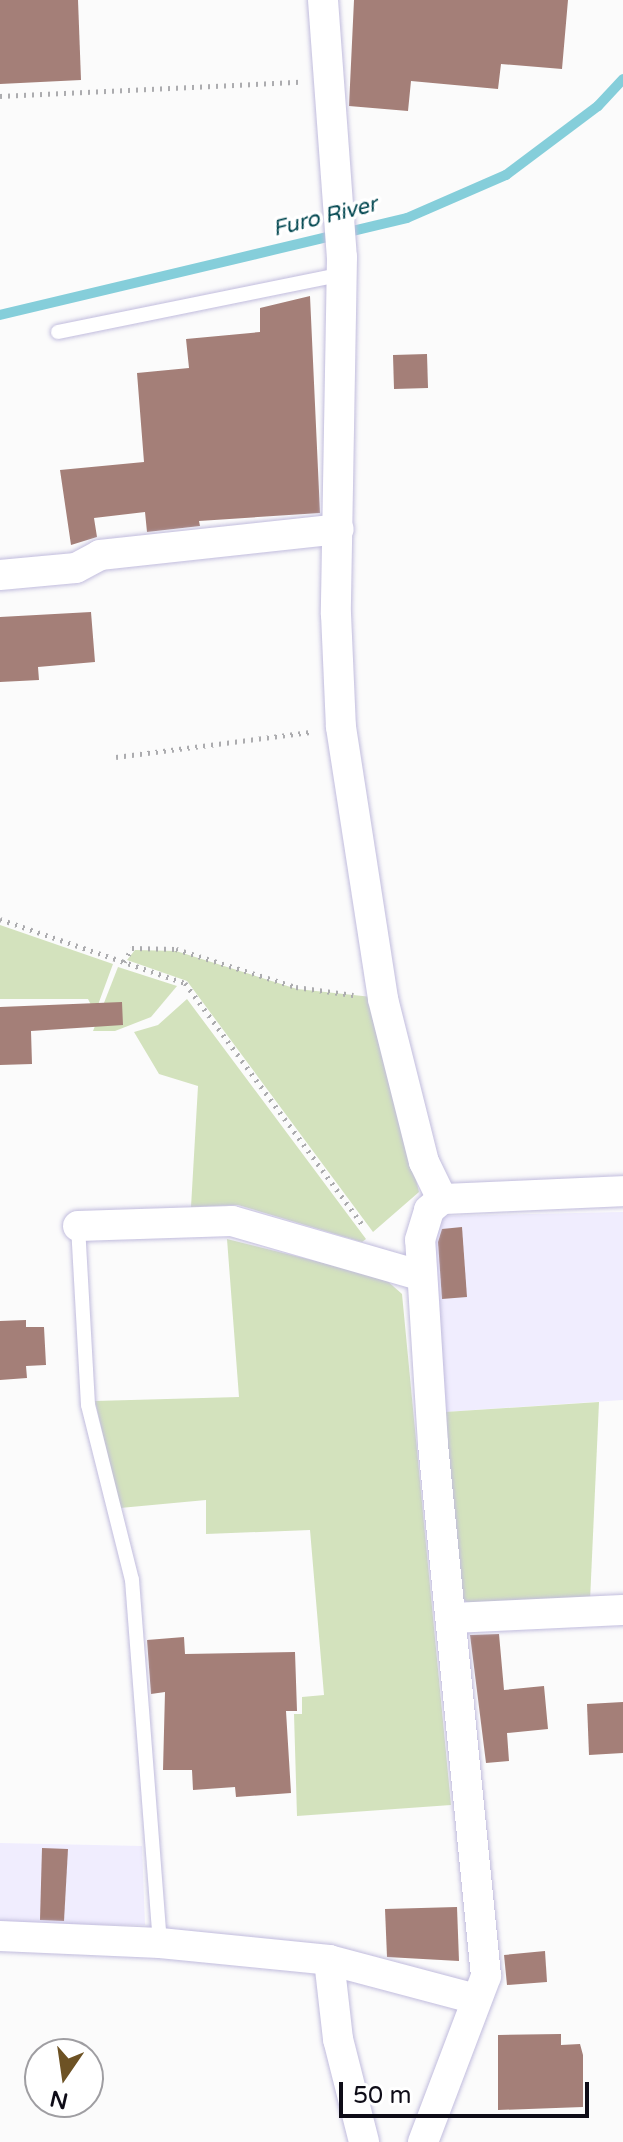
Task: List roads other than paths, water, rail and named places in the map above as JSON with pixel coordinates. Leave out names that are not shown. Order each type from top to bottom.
[{"type":"street","points":[[323,0],[342,266],[339,529],[341,727],[382,996],[424,1162],[442,1199]]},
{"type":"street","points":[[0,575],[76,568],[100,555],[339,529]]},
{"type":"street","points":[[423,2142],[486,1976],[452,1618],[406,1271],[429,1210],[442,1199],[623,1191]]},
{"type":"street","points":[[78,1226],[232,1221],[406,1271]]},
{"type":"street","points":[[452,1618],[623,1610]]},
{"type":"street","points":[[0,1936],[160,1943],[329,1960],[476,1999]]},
{"type":"street","points":[[329,1960],[338,2039],[364,2142]]},
{"type":"lane","points":[[58,332],[342,266]]},
{"type":"lane","points":[[78,1226],[88,1405],[132,1580],[160,1943]]},
{"type":"waterway","name":"Furo River","points":[[0,315],[407,218],[506,175],[598,106],[623,79]]}]
